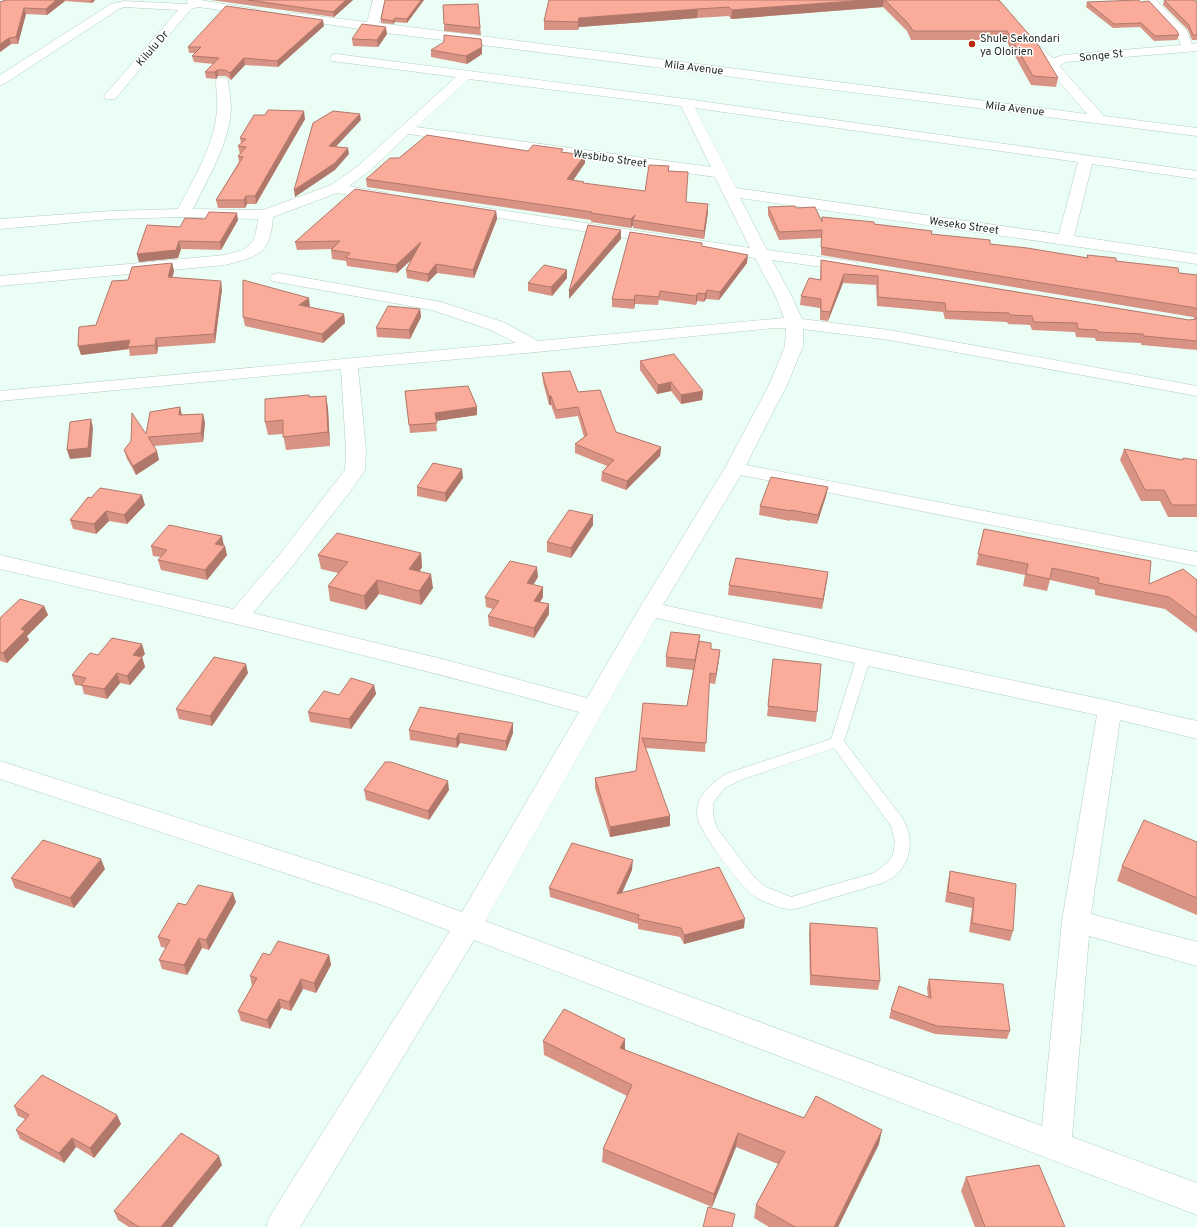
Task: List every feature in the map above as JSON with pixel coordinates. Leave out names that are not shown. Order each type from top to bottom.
[{"type":"street","points":[[372,27],[379,0]]},
{"type":"street","points":[[1150,0],[1183,34],[1192,47]]},
{"type":"street","points":[[0,81],[115,6],[124,4],[192,4],[266,13]]},
{"type":"street","name":"Kilulu Dr","points":[[110,96],[192,4]]},
{"type":"street","name":"Mila Avenue","points":[[282,15],[1197,132]]},
{"type":"street","name":"Songe St","points":[[1056,63],[1063,59],[1192,47]]},
{"type":"street","points":[[336,58],[465,76],[686,103],[1197,175]]},
{"type":"street","points":[[1056,63],[1054,65],[1055,69],[1099,119]]},
{"type":"street","points":[[0,224],[111,215],[183,212],[266,215],[278,209],[336,188],[363,169],[465,76]]},
{"type":"street","points":[[183,212],[198,184],[219,133],[224,109],[222,81]]},
{"type":"street","points":[[282,1227],[468,926],[650,609],[735,468],[779,383],[794,346],[795,323],[784,297],[725,183],[686,103]]},
{"type":"street","name":"Wesbibo Street","points":[[406,130],[725,183]]},
{"type":"street","points":[[1065,239],[1086,160]]},
{"type":"street","name":"Weseko Street","points":[[725,183],[1065,239],[1197,259]]},
{"type":"street","points":[[336,188],[399,198]]},
{"type":"street","points":[[454,207],[866,269]]},
{"type":"street","points":[[0,281],[225,260],[244,255],[255,249],[262,241],[266,215]]},
{"type":"street","points":[[278,278],[435,306],[497,326],[537,347]]},
{"type":"street","points":[[0,396],[537,347],[774,323],[795,323],[889,335],[1197,391]]},
{"type":"street","points":[[239,616],[283,564],[342,489],[355,470],[356,450],[349,363]]},
{"type":"street","points":[[735,468],[1197,559]]},
{"type":"street","points":[[0,562],[239,616],[526,689],[593,708]]},
{"type":"street","points":[[650,609],[864,657],[1110,708],[1197,730]]},
{"type":"street","points":[[1056,1146],[1076,921],[1110,708]]},
{"type":"street","points":[[0,770],[391,897],[1197,1199]]},
{"type":"street","points":[[1076,921],[1197,954]]},
{"type":"lane","points":[[1026,35],[1047,58],[1056,63]]},
{"type":"lane","points":[[838,742],[864,657]]},
{"type":"lane","points":[[838,742],[898,824],[903,838],[901,858],[891,870],[879,878],[791,902],[770,897],[760,892],[748,881],[710,830],[706,815],[706,804],[712,792],[720,784],[733,777],[838,742]]},
{"type":"building","points":[[6,0],[56,0],[46,9],[24,8],[16,37],[9,38],[0,44],[0,2]]},
{"type":"building","points":[[248,0],[346,0],[333,12]]},
{"type":"building","points":[[385,0],[421,0],[407,19],[395,18],[393,21],[381,19]]},
{"type":"building","points":[[549,0],[866,0],[732,10],[729,7],[579,18],[578,22],[544,21]]},
{"type":"building","points":[[885,0],[999,0],[1039,46],[1058,78],[1033,76],[1007,31],[913,31],[908,23]]},
{"type":"building","points":[[1138,0],[1141,2],[1149,1],[1179,35],[1155,36],[1141,23],[1114,24],[1087,2]]},
{"type":"building","points":[[1164,0],[1197,1],[1197,35],[1193,35],[1189,25]]},
{"type":"building","points":[[478,4],[480,28],[444,24],[443,5]]},
{"type":"building","points":[[226,6],[323,20],[277,61],[244,58],[230,73],[225,70],[205,72],[219,58],[192,56],[201,47],[188,47]]},
{"type":"building","points":[[362,24],[386,27],[377,40],[352,39]]},
{"type":"building","points":[[444,35],[481,39],[482,47],[466,56],[431,50],[444,42]]},
{"type":"building","points":[[268,110],[304,111],[255,196],[246,196],[244,200],[216,200],[243,157],[238,156],[246,147],[238,146],[246,139],[240,138],[254,115],[265,115]]},
{"type":"building","points":[[333,111],[360,114],[329,146],[348,148],[335,163],[294,190],[313,123]]},
{"type":"building","points":[[427,135],[528,151],[533,145],[563,149],[561,152],[585,155],[567,179],[584,182],[583,183],[645,191],[649,165],[669,166],[668,171],[688,172],[686,202],[708,204],[704,231],[633,220],[635,215],[631,219],[366,179],[390,158],[399,158]]},
{"type":"building","points":[[355,189],[496,211],[473,270],[436,264],[428,274],[406,270],[421,242],[396,265],[346,258],[350,253],[331,250],[340,241],[295,242]]},
{"type":"building","points":[[795,206],[796,208],[815,207],[822,222],[822,217],[874,222],[874,224],[932,231],[931,234],[990,240],[990,244],[1027,248],[1088,258],[1087,255],[1116,258],[1116,261],[1178,268],[1179,273],[1197,275],[1197,310],[1196,308],[821,247],[822,230],[779,232],[768,207]]},
{"type":"building","points":[[209,212],[237,213],[220,242],[179,241],[176,250],[137,254],[147,225],[180,227],[185,218],[205,219]]},
{"type":"building","points":[[588,225],[621,230],[569,291]]},
{"type":"building","points":[[630,232],[702,243],[702,246],[748,255],[720,292],[707,290],[705,294],[698,293],[696,296],[660,291],[659,297],[635,295],[634,300],[612,299]]},
{"type":"building","points":[[821,260],[1189,320],[1196,319],[1197,317],[1197,341],[1144,336],[1143,334],[1098,332],[1097,330],[1078,329],[1077,323],[1034,322],[1032,316],[1010,315],[1009,313],[946,311],[945,303],[878,297],[878,276],[844,274],[830,312],[821,311],[821,299],[801,296],[809,278],[821,280]]},
{"type":"building","points":[[172,263],[168,277],[221,281],[214,334],[156,338],[155,345],[128,347],[130,340],[78,346],[79,327],[96,325],[112,281],[128,280],[132,267]]},
{"type":"building","points":[[544,265],[567,270],[551,287],[528,283]]},
{"type":"building","points":[[243,280],[309,298],[299,305],[344,314],[322,334],[243,317]]},
{"type":"building","points":[[388,306],[420,309],[409,330],[376,328]]},
{"type":"building","points":[[674,354],[703,391],[681,395],[671,382],[658,385],[640,361]]},
{"type":"building","points":[[570,371],[578,392],[600,390],[616,432],[661,447],[627,481],[602,472],[614,460],[575,444],[587,435],[578,407],[556,410],[551,396],[549,396],[542,373]]},
{"type":"building","points":[[468,386],[477,407],[435,413],[437,423],[409,425],[405,391]]},
{"type":"building","points":[[309,395],[309,397],[326,396],[328,432],[283,437],[283,420],[265,422],[265,399]]},
{"type":"building","points":[[180,407],[179,415],[203,414],[201,433],[148,437],[157,451],[133,466],[124,450],[131,441],[132,413],[146,434],[150,412]]},
{"type":"building","points":[[91,419],[88,448],[67,450],[70,422]]},
{"type":"building","points":[[1124,449],[1183,460],[1183,458],[1197,460],[1197,505],[1172,505],[1164,490],[1145,490]]},
{"type":"building","points":[[433,463],[462,469],[445,493],[417,487]]},
{"type":"building","points":[[771,477],[828,487],[818,515],[760,506]]},
{"type":"building","points":[[100,488],[142,495],[124,515],[106,511],[94,524],[70,520],[88,497],[91,498]]},
{"type":"building","points":[[569,510],[593,515],[571,548],[547,542]]},
{"type":"building","points":[[169,525],[222,536],[215,544],[225,546],[205,570],[158,560],[167,550],[151,546]]},
{"type":"building","points":[[984,529],[1151,561],[1149,584],[1183,569],[1197,580],[1197,618],[1169,597],[1098,583],[1099,578],[1052,568],[1050,579],[1026,574],[1028,564],[978,554]]},
{"type":"building","points":[[337,533],[421,553],[409,569],[431,574],[419,591],[377,580],[364,596],[328,586],[348,562],[318,555]]},
{"type":"building","points":[[736,558],[828,572],[823,599],[729,585]]},
{"type":"building","points":[[510,561],[537,567],[527,583],[543,587],[534,601],[549,604],[534,628],[488,616],[499,601],[485,597]]},
{"type":"building","points":[[20,599],[44,606],[21,629],[25,631],[3,653],[0,652],[0,618]]},
{"type":"building","points":[[671,632],[700,635],[695,660],[666,657]]},
{"type":"building","points":[[112,638],[142,644],[133,655],[142,657],[127,676],[117,673],[104,689],[81,685],[86,678],[72,675],[90,653],[98,655]]},
{"type":"building","points":[[699,641],[711,643],[711,649],[720,650],[716,674],[710,673],[706,743],[642,738],[670,816],[610,827],[595,778],[636,771],[643,703],[687,706]]},
{"type":"building","points":[[214,657],[246,664],[210,716],[176,709]]},
{"type":"building","points":[[773,659],[821,664],[817,712],[768,706]]},
{"type":"building","points":[[351,678],[374,685],[349,719],[308,712],[324,691],[339,695]]},
{"type":"building","points":[[420,707],[513,723],[506,741],[459,733],[456,739],[409,730]]},
{"type":"building","points":[[385,762],[391,762],[448,781],[428,811],[364,790]]},
{"type":"building","points":[[1144,820],[1197,842],[1197,898],[1122,866]]},
{"type":"building","points":[[43,840],[101,859],[70,898],[11,878]]},
{"type":"building","points":[[572,843],[633,860],[617,894],[719,867],[745,919],[684,935],[681,928],[638,919],[639,915],[549,888]]},
{"type":"building","points":[[950,871],[1016,884],[1013,931],[972,923],[974,898],[948,892]]},
{"type":"building","points":[[198,885],[233,893],[206,940],[199,938],[184,965],[159,960],[170,940],[158,937],[178,903],[186,905]]},
{"type":"building","points":[[810,923],[877,928],[880,981],[811,975]]},
{"type":"building","points":[[278,941],[329,955],[314,983],[301,979],[289,1002],[279,999],[267,1020],[238,1011],[257,978],[250,976],[263,953],[270,955]]},
{"type":"building","points":[[929,979],[1003,984],[1010,1031],[937,1026],[891,1010],[899,986],[931,998]]},
{"type":"building","points":[[564,1009],[625,1039],[620,1048],[804,1118],[816,1096],[882,1130],[834,1227],[795,1227],[756,1205],[785,1152],[738,1133],[714,1194],[603,1149],[632,1085],[543,1041]]},
{"type":"building","points":[[42,1075],[117,1115],[90,1148],[72,1138],[59,1153],[16,1130],[29,1115],[14,1106]]},
{"type":"building","points":[[181,1133],[219,1156],[161,1227],[139,1227],[114,1211]]},
{"type":"building","points":[[1039,1165],[1065,1227],[985,1227],[966,1177]]},
{"type":"building","points":[[708,1207],[735,1214],[732,1227],[703,1227]]},
{"type":"place","name":"Shule Sekondari ya Oloirien","points":[[972,44]]}]
